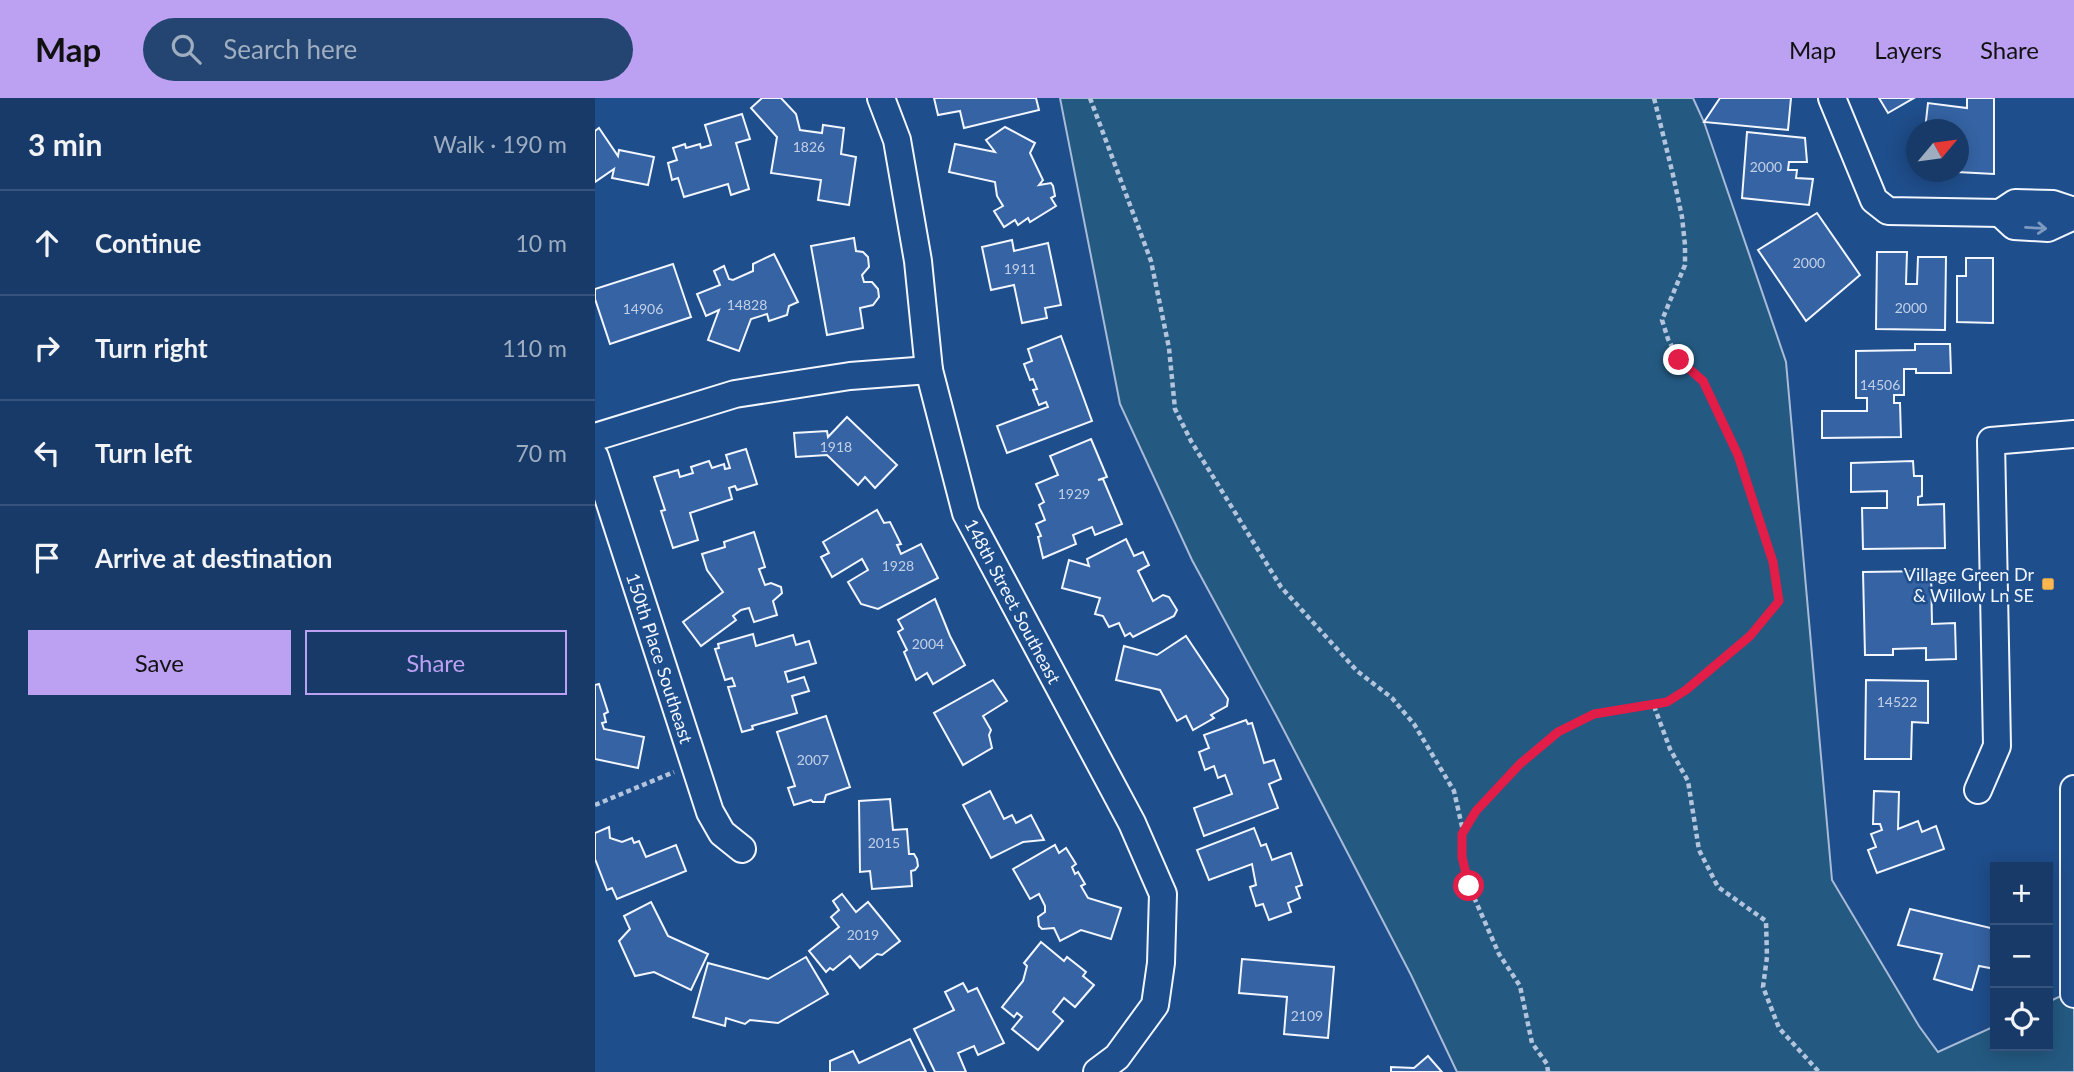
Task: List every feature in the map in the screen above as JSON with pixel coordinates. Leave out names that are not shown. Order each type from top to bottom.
[{"type":"street","name":"148th Street Southeast","points":[[881,98],[897,141],[918,261],[929,370],[966,513],[1132,823],[1163,894],[1161,963],[1155,1005],[1117,1057],[1097,1072]]},
{"type":"street","points":[[1832,98],[1874,200],[1888,211],[2000,214],[2014,226],[2048,228],[2074,214]]},
{"type":"street","points":[[595,437],[735,394],[850,376],[929,370]]},
{"type":"street","points":[[1977,790],[1997,746],[1991,442],[2074,434]]},
{"type":"street","name":"150th Place Southeast","points":[[595,457],[715,822],[731,842],[742,849]]},
{"type":"street","points":[[2074,789],[2074,994]]},
{"type":"path","points":[[1090,98],[1151,261],[1169,348],[1175,409],[1191,441],[1281,587],[1357,671],[1392,698],[1414,724],[1454,791],[1464,832],[1462,857],[1469,886],[1499,954],[1520,986],[1532,1043],[1547,1064],[1548,1072]]},
{"type":"path","points":[[1464,832],[1484,801],[1520,764],[1558,732],[1594,714],[1667,702],[1686,690],[1750,636],[1779,601],[1773,562],[1738,455],[1703,381],[1679,360],[1662,320],[1685,265],[1685,245],[1678,196],[1654,98]]},
{"type":"path","points":[[1654,706],[1669,749],[1688,781],[1699,850],[1718,887],[1766,921],[1767,957],[1763,987],[1779,1028],[1819,1072]]},
{"type":"path","points":[[595,805],[695,763]]},
{"type":"shaded area","points":[[1060,98],[1693,98],[1704,122],[1786,362],[1832,880],[1919,1026],[1938,1052],[1990,1028],[1990,1051],[2053,1051],[2053,1000],[2074,990],[2074,1072],[1457,1072],[1411,975],[1192,560],[1120,404]]},
{"type":"building","points":[[762,98],[781,98],[796,114],[800,130],[822,133],[823,125],[844,128],[841,154],[856,157],[849,205],[818,200],[821,180],[771,173],[777,137],[751,108]]},
{"type":"building","points":[[934,98],[1036,98],[1039,110],[964,128],[960,111],[938,115]]},
{"type":"building","points":[[1720,98],[1791,98],[1788,130],[1704,122]]},
{"type":"building","points":[[1879,98],[1914,98],[1888,113]]},
{"type":"building","points":[[1967,98],[1994,98],[1994,174],[1969,173],[1969,119],[1926,119],[1928,103],[1967,108]]},
{"type":"building","points":[[742,114],[750,139],[736,143],[749,189],[731,195],[728,184],[684,197],[678,178],[672,180],[668,163],[677,160],[673,148],[685,144],[686,148],[700,144],[701,148],[711,145],[705,125]]},
{"type":"building","points":[[1005,127],[1035,143],[1030,153],[1043,180],[1039,185],[1051,183],[1055,196],[1051,198],[1056,206],[1030,222],[1028,218],[1018,225],[1015,220],[1004,227],[994,211],[1003,206],[997,196],[995,182],[949,172],[955,144],[995,152],[986,140]]},
{"type":"building","points":[[599,128],[618,156],[619,150],[654,157],[648,185],[612,178],[614,169],[595,182],[595,131]]},
{"type":"building","points":[[1747,132],[1805,138],[1807,162],[1789,162],[1788,170],[1797,170],[1796,178],[1813,179],[1809,205],[1742,198]]},
{"type":"building","points":[[1817,213],[1860,275],[1806,321],[1758,250]]},
{"type":"building","points":[[854,238],[856,251],[863,252],[868,257],[869,267],[862,275],[864,282],[872,282],[878,289],[879,297],[873,305],[860,308],[863,328],[827,335],[811,246]]},
{"type":"building","points":[[1012,240],[1014,251],[1048,243],[1061,305],[1045,308],[1047,318],[1022,323],[1014,285],[991,290],[982,247]]},
{"type":"building","points":[[1877,252],[1907,252],[1906,284],[1917,284],[1918,257],[1946,257],[1945,330],[1876,329]]},
{"type":"building","points":[[774,254],[798,302],[789,306],[787,315],[769,321],[767,314],[751,319],[739,351],[708,340],[719,310],[706,316],[697,294],[720,285],[714,271],[724,266],[729,279],[733,280],[753,271],[753,264]]},
{"type":"building","points":[[1966,258],[1993,258],[1993,323],[1957,322],[1957,276],[1966,276]]},
{"type":"building","points":[[673,264],[691,317],[610,344],[595,299],[595,289]]},
{"type":"building","points":[[1061,336],[1092,421],[1007,453],[997,426],[1048,407],[1046,402],[1039,405],[1033,390],[1037,389],[1024,364],[1032,361],[1028,349]]},
{"type":"building","points":[[1915,344],[1950,344],[1951,373],[1916,373],[1916,369],[1904,369],[1904,395],[1894,395],[1894,403],[1900,403],[1901,437],[1822,438],[1822,411],[1867,411],[1867,398],[1856,398],[1856,351],[1915,350]]},
{"type":"building","points":[[847,417],[897,465],[875,488],[865,477],[858,485],[827,455],[796,457],[794,433],[827,431],[828,437]]},
{"type":"building","points":[[1091,439],[1107,477],[1098,480],[1103,479],[1122,524],[1095,535],[1092,527],[1073,535],[1076,544],[1043,558],[1038,537],[1041,536],[1036,524],[1045,520],[1039,505],[1044,502],[1036,484],[1058,475],[1050,456]]},
{"type":"building","points":[[746,449],[757,484],[737,490],[735,486],[729,488],[732,499],[690,513],[698,540],[673,548],[654,477],[678,470],[680,477],[693,473],[691,467],[709,461],[712,468],[724,464],[725,469],[730,468],[726,455]]},
{"type":"building","points":[[1913,461],[1914,476],[1922,476],[1922,496],[1918,497],[1918,505],[1944,504],[1945,548],[1863,549],[1862,508],[1887,508],[1887,491],[1851,492],[1851,463]]},
{"type":"building","points":[[877,510],[884,523],[890,522],[901,544],[897,545],[901,554],[921,544],[938,578],[878,609],[861,604],[848,582],[868,570],[862,559],[832,577],[821,557],[829,553],[823,542]]},
{"type":"building","points":[[754,532],[765,567],[759,569],[765,585],[771,583],[781,587],[782,593],[773,601],[777,615],[754,622],[749,608],[741,610],[733,616],[736,620],[701,646],[683,622],[723,592],[707,570],[702,554],[725,547],[724,542]]},
{"type":"building","points":[[1126,539],[1134,556],[1143,552],[1149,565],[1138,571],[1153,601],[1163,595],[1169,597],[1177,610],[1174,616],[1133,637],[1130,633],[1125,636],[1119,623],[1109,627],[1103,616],[1095,614],[1100,598],[1062,588],[1069,560],[1089,566],[1087,559]]},
{"type":"building","points":[[1931,571],[1932,624],[1955,623],[1956,659],[1926,660],[1926,648],[1893,649],[1893,655],[1865,655],[1863,572]]},
{"type":"building","points":[[935,599],[965,665],[933,684],[927,673],[916,680],[904,652],[907,650],[898,632],[903,629],[898,620]]},
{"type":"building","points":[[753,634],[756,646],[793,635],[796,645],[809,641],[816,663],[785,672],[788,682],[804,677],[809,691],[792,696],[797,713],[752,726],[753,729],[742,732],[728,687],[735,686],[732,678],[725,680],[715,649],[719,648],[718,644]]},
{"type":"building","points":[[1186,636],[1228,699],[1227,706],[1211,715],[1214,718],[1193,730],[1186,716],[1177,721],[1160,690],[1116,680],[1124,646],[1157,655]]},
{"type":"building","points":[[993,680],[1007,701],[983,716],[991,730],[989,735],[992,748],[963,765],[934,713]]},
{"type":"building","points":[[1866,680],[1928,681],[1928,723],[1912,722],[1911,759],[1865,759]]},
{"type":"building","points":[[599,684],[608,712],[604,714],[604,729],[644,737],[638,768],[595,759],[595,685]]},
{"type":"building","points":[[826,716],[850,787],[826,795],[824,802],[811,800],[794,805],[788,788],[795,786],[777,732]]},
{"type":"building","points":[[1246,720],[1248,724],[1252,723],[1264,763],[1274,760],[1281,779],[1269,784],[1278,808],[1204,836],[1194,808],[1232,794],[1225,775],[1218,778],[1214,766],[1205,770],[1199,752],[1209,748],[1204,735]]},
{"type":"building","points":[[990,791],[1004,819],[1012,815],[1016,823],[1031,815],[1044,840],[1023,842],[991,858],[963,805]]},
{"type":"building","points":[[1874,791],[1899,792],[1898,829],[1918,821],[1922,832],[1936,826],[1944,849],[1877,873],[1868,850],[1876,847],[1871,834],[1882,830],[1880,824],[1873,824]]},
{"type":"building","points":[[890,799],[893,830],[907,829],[909,854],[914,854],[918,866],[911,871],[912,886],[872,889],[870,871],[860,872],[859,801]]},
{"type":"building","points":[[609,827],[610,838],[622,842],[632,838],[634,843],[639,841],[646,857],[676,845],[686,871],[617,899],[612,888],[607,890],[595,859],[595,833]]},
{"type":"building","points":[[1254,828],[1261,846],[1266,844],[1272,860],[1291,853],[1302,885],[1296,887],[1300,898],[1288,903],[1291,912],[1269,920],[1263,904],[1256,906],[1250,887],[1256,885],[1252,864],[1209,880],[1197,850]]},
{"type":"building","points":[[1055,845],[1059,853],[1066,848],[1076,864],[1072,867],[1085,884],[1081,886],[1088,898],[1121,908],[1111,939],[1081,930],[1060,941],[1054,928],[1042,929],[1039,926],[1038,917],[1045,912],[1045,906],[1039,894],[1030,899],[1013,869]]},
{"type":"building","points":[[842,894],[856,912],[868,902],[900,941],[860,968],[850,956],[833,970],[830,968],[826,972],[809,951],[839,927],[831,917],[839,910],[833,901]]},
{"type":"building","points":[[651,902],[668,936],[708,954],[691,990],[654,972],[635,976],[619,941],[630,929],[624,916]]},
{"type":"building","points":[[1910,909],[1990,928],[1990,968],[1979,966],[1972,990],[1934,979],[1942,954],[1898,945]]},
{"type":"building","points":[[1041,942],[1064,961],[1067,957],[1086,972],[1083,976],[1094,985],[1075,1007],[1064,998],[1053,1012],[1063,1021],[1038,1050],[1012,1029],[1022,1017],[1017,1013],[1014,1017],[1002,1007],[1023,981],[1027,966],[1024,963]]},
{"type":"building","points":[[806,957],[828,994],[778,1023],[750,1020],[745,1024],[726,1018],[725,1026],[693,1017],[708,963],[768,979]]},
{"type":"building","points":[[1242,959],[1334,967],[1328,1038],[1284,1034],[1287,997],[1239,993]]},
{"type":"building","points":[[963,983],[968,992],[977,988],[1004,1043],[978,1055],[974,1046],[958,1053],[966,1072],[935,1072],[914,1029],[954,1010],[945,992]]},
{"type":"building","points":[[910,1039],[926,1072],[830,1072],[830,1061],[853,1051],[859,1063]]},
{"type":"building","points":[[1428,1056],[1442,1072],[1391,1072],[1391,1067],[1414,1068]]},
{"type":"place","name":"Village Green Dr & Willow Ln SE","points":[[2048,584]]},
{"type":"route","points":[[1469,886],[1462,857],[1462,834],[1476,811],[1520,764],[1558,732],[1594,714],[1667,702],[1686,690],[1750,636],[1779,601],[1773,562],[1738,455],[1703,381],[1679,360]]}]
